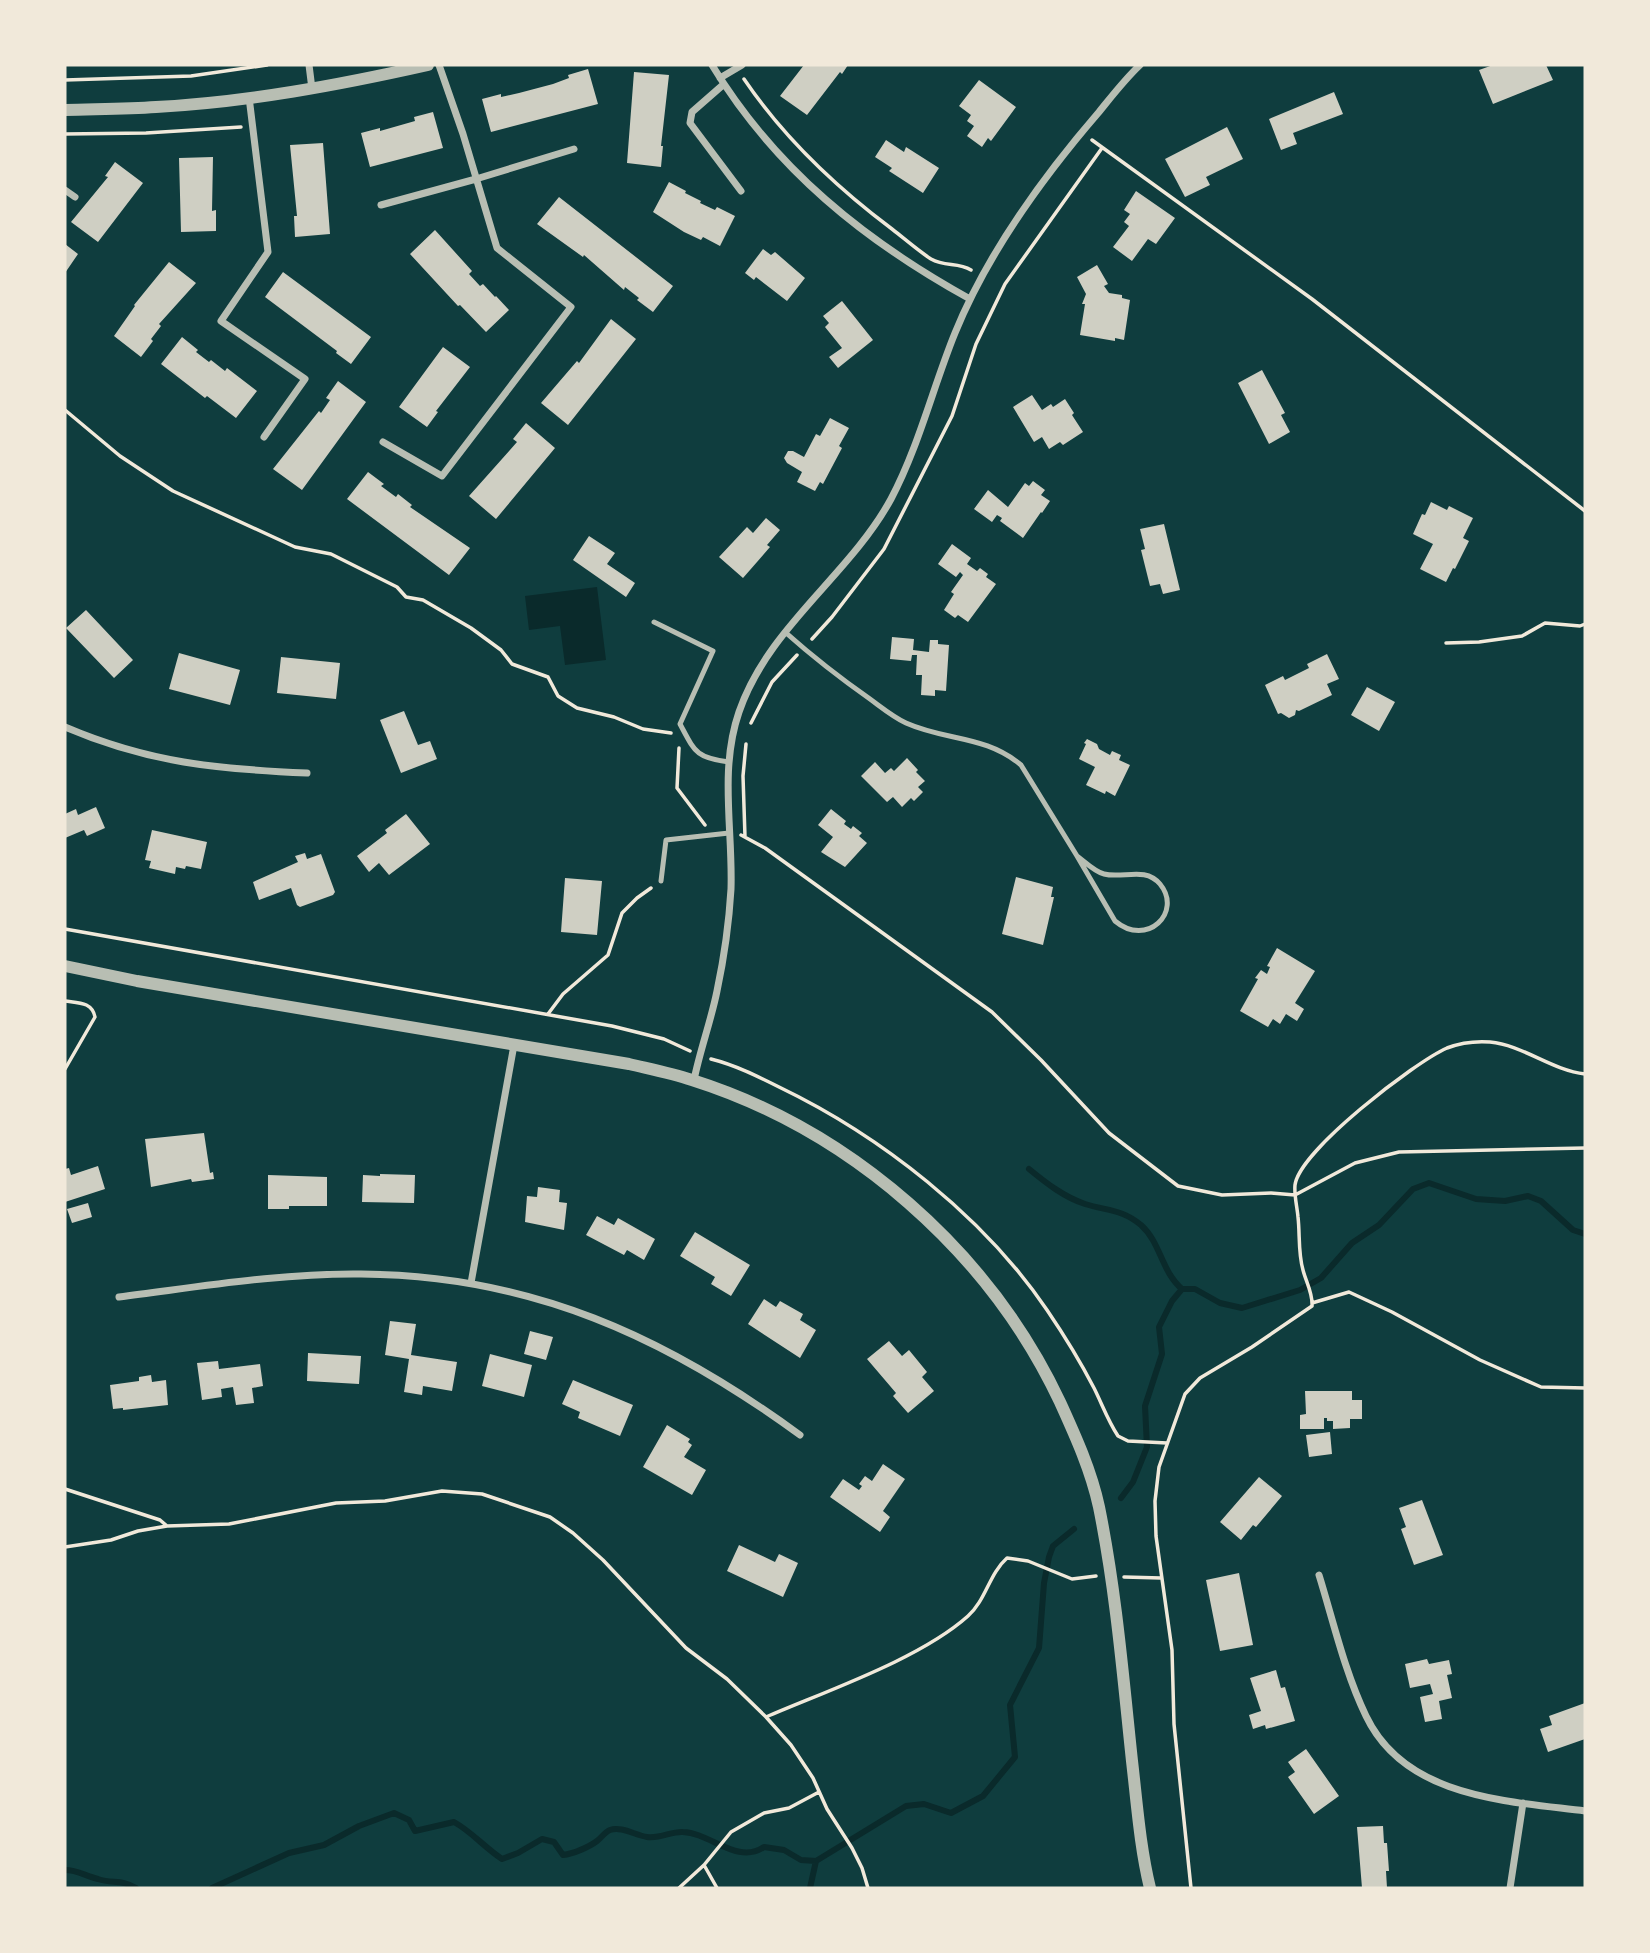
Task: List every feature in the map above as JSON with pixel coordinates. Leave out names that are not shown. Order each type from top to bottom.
[{"type":"street","points":[[309,65],[312,89]]},
{"type":"street","points":[[65,110],[156,107],[249,97],[312,89],[428,65]]},
{"type":"street","points":[[383,442],[442,476],[571,307],[497,248],[439,65]]},
{"type":"street","points":[[712,65],[765,138],[832,207],[876,242],[922,273],[970,299]]},
{"type":"street","points":[[694,1080],[717,993],[726,937],[731,888],[729,762],[738,714],[750,684],[765,658],[865,538],[891,499],[912,451],[955,333],[982,277],[1035,194],[1140,65]]},
{"type":"street","points":[[739,66],[692,112],[691,123],[741,191]]},
{"type":"street","points":[[249,97],[268,252],[221,321],[305,379],[264,437]]},
{"type":"street","points":[[382,205],[574,149]]},
{"type":"street","points":[[65,190],[75,197]]},
{"type":"street","points":[[65,727],[132,752],[181,763],[242,770],[307,773]]},
{"type":"street","points":[[65,966],[137,981],[629,1064],[694,1080],[749,1101],[829,1144],[874,1175],[919,1212],[958,1250],[993,1292],[1050,1381],[1075,1434],[1099,1506],[1115,1598],[1138,1816],[1150,1888]]},
{"type":"street","points":[[471,1283],[514,1045]]},
{"type":"street","points":[[119,1297],[302,1276],[363,1274],[471,1283],[538,1298],[588,1315],[646,1340],[703,1369],[754,1401],[800,1435]]},
{"type":"street","points":[[1318,1575],[1366,1718],[1380,1739],[1399,1759],[1437,1783],[1474,1795],[1585,1811]]},
{"type":"street","points":[[1510,1888],[1523,1804]]},
{"type":"lane","points":[[654,622],[713,651],[680,724],[695,752],[729,762]]},
{"type":"lane","points":[[785,632],[823,666],[902,721],[925,731],[989,744],[1007,753],[1021,765],[1031,780],[1115,921],[1134,932],[1147,931],[1158,924],[1167,905],[1166,893],[1160,883],[1139,873],[1116,876],[1101,874],[1077,856]]},
{"type":"lane","points":[[661,881],[666,840],[729,831]]},
{"type":"path","points":[[65,80],[191,76],[267,65]]},
{"type":"path","points":[[739,66],[760,102],[793,140],[852,199],[933,260],[950,265],[961,264],[982,277]]},
{"type":"path","points":[[65,134],[146,133],[253,126]]},
{"type":"path","points":[[1082,133],[1312,299],[1585,511]]},
{"type":"path","points":[[65,410],[120,456],[173,491],[295,547],[331,554],[397,587],[406,597],[422,600],[471,628],[501,650],[512,664],[548,677],[558,696],[577,708],[614,717],[643,729],[677,734]]},
{"type":"path","points":[[1446,643],[1522,636],[1545,623],[1580,626],[1585,624]]},
{"type":"path","points":[[682,741],[678,752],[677,788],[713,834]]},
{"type":"path","points":[[729,831],[765,848],[992,1012],[1109,1133],[1178,1186],[1223,1195],[1295,1195],[1355,1163],[1399,1152],[1585,1148]]},
{"type":"path","points":[[547,1015],[563,994],[608,955],[622,913],[661,881]]},
{"type":"path","points":[[65,929],[612,1026],[664,1039],[699,1056],[734,1065]]},
{"type":"path","points":[[65,1000],[88,1004],[95,1017],[65,1069]]},
{"type":"path","points":[[1191,1888],[1174,1724],[1172,1650],[1156,1536],[1155,1501],[1159,1467],[1185,1394],[1200,1378],[1309,1308],[1312,1300],[1302,1267],[1295,1180],[1322,1142],[1414,1069],[1449,1047],[1471,1042],[1491,1042],[1511,1047],[1548,1064],[1585,1074]]},
{"type":"path","points":[[1312,1300],[1349,1292],[1480,1360],[1541,1387],[1585,1388]]},
{"type":"path","points":[[1137,1442],[1167,1443]]},
{"type":"path","points":[[65,1489],[160,1520],[167,1527]]},
{"type":"path","points":[[65,1547],[111,1540],[138,1531],[229,1524],[336,1503],[385,1500],[442,1491],[482,1494],[550,1517],[603,1560],[686,1648],[727,1679],[791,1745],[813,1778],[827,1808],[863,1868],[867,1888]]},
{"type":"path","points":[[766,1717],[898,1659],[935,1639],[971,1613],[995,1571],[1007,1559],[1020,1559],[1041,1565],[1072,1579],[1095,1576]]},
{"type":"path","points":[[1125,1577],[1161,1578]]},
{"type":"path","points":[[679,1888],[705,1865],[731,1832],[764,1813],[789,1808],[819,1792]]},
{"type":"path","points":[[705,1865],[717,1888]]},
{"type":"water","points":[[597,587],[606,660],[565,665],[560,626],[529,630],[525,596]]},
{"type":"building","points":[[804,65],[848,65],[807,115],[780,96]]},
{"type":"building","points":[[1493,65],[1546,65],[1553,80],[1493,104],[1479,70]]},
{"type":"building","points":[[588,69],[598,104],[491,132],[482,99],[553,84],[569,78],[568,75]]},
{"type":"building","points":[[634,72],[669,75],[661,167],[627,163]]},
{"type":"building","points":[[979,80],[1016,107],[991,141],[988,138],[982,147],[967,136],[974,126],[967,121],[971,115],[959,106]]},
{"type":"building","points":[[1334,92],[1343,114],[1293,133],[1297,144],[1281,150],[1269,119]]},
{"type":"building","points":[[433,112],[443,148],[370,167],[361,133],[380,128],[380,131],[415,121],[414,117]]},
{"type":"building","points":[[1227,127],[1243,159],[1206,177],[1210,185],[1185,197],[1165,159]]},
{"type":"building","points":[[886,140],[904,152],[906,147],[939,168],[923,193],[889,171],[892,168],[875,157]]},
{"type":"building","points":[[323,143],[330,234],[295,237],[294,216],[297,216],[290,145]]},
{"type":"building","points":[[213,157],[212,211],[216,210],[216,231],[181,232],[179,158]]},
{"type":"building","points":[[115,162],[143,183],[98,242],[71,222],[108,177],[105,176]]},
{"type":"building","points":[[669,182],[701,201],[700,203],[715,210],[717,207],[735,216],[720,246],[703,237],[701,240],[684,232],[653,212]]},
{"type":"building","points":[[1136,191],[1175,218],[1156,244],[1148,239],[1132,261],[1113,247],[1129,226],[1124,222],[1130,214],[1124,210]]},
{"type":"building","points":[[559,197],[673,286],[653,312],[584,255],[583,257],[537,224]]},
{"type":"building","points":[[435,230],[472,271],[469,274],[480,286],[483,284],[509,310],[486,332],[410,254]]},
{"type":"building","points":[[65,244],[78,254],[65,273]]},
{"type":"building","points":[[763,249],[771,255],[775,252],[805,278],[787,301],[756,277],[754,280],[745,273]]},
{"type":"building","points":[[169,262],[196,283],[159,324],[161,326],[151,339],[153,341],[141,357],[114,336],[134,305]]},
{"type":"building","points":[[1097,265],[1108,284],[1104,286],[1109,293],[1122,295],[1122,298],[1130,300],[1124,340],[1080,335],[1085,304],[1082,304],[1086,294],[1077,277]]},
{"type":"building","points":[[283,272],[371,337],[351,364],[265,297]]},
{"type":"building","points":[[842,301],[873,340],[838,368],[829,357],[842,348],[825,327],[829,323],[823,316]]},
{"type":"building","points":[[611,319],[636,339],[568,425],[541,403],[577,361],[579,363]]},
{"type":"building","points":[[182,337],[209,362],[211,360],[225,371],[227,368],[257,391],[236,418],[161,364]]},
{"type":"building","points":[[443,347],[470,367],[427,427],[399,407]]},
{"type":"building","points":[[1262,370],[1285,413],[1281,415],[1290,432],[1269,444],[1238,383]]},
{"type":"building","points":[[338,381],[366,402],[302,490],[273,469],[319,411],[321,413],[330,400],[326,398]]},
{"type":"building","points":[[1032,395],[1042,410],[1065,399],[1083,432],[1063,445],[1060,442],[1049,449],[1042,437],[1034,442],[1013,407]]},
{"type":"building","points":[[830,418],[849,428],[823,484],[820,482],[815,491],[797,482],[802,472],[787,463],[784,458],[788,451],[804,457],[816,434],[820,436]]},
{"type":"building","points":[[526,423],[555,448],[496,519],[469,496],[517,442],[513,439]]},
{"type":"building","points":[[368,472],[384,484],[381,486],[396,497],[398,494],[412,505],[410,507],[470,548],[449,575],[347,499]]},
{"type":"building","points":[[1033,481],[1045,490],[1041,495],[1050,501],[1023,538],[1000,521],[1002,518],[997,515],[992,522],[974,509],[988,490],[1008,507],[1025,483],[1029,486]]},
{"type":"building","points":[[1431,502],[1447,510],[1449,506],[1473,518],[1463,538],[1469,541],[1446,582],[1420,569],[1433,544],[1413,534]]},
{"type":"building","points":[[766,518],[780,530],[767,545],[770,547],[743,578],[719,557],[747,527],[753,533]]},
{"type":"building","points":[[1164,524],[1180,590],[1163,594],[1160,584],[1150,586],[1141,550],[1145,549],[1140,529]]},
{"type":"building","points":[[589,536],[615,553],[607,564],[635,583],[626,597],[573,560]]},
{"type":"building","points":[[952,544],[971,558],[967,564],[977,571],[980,568],[988,574],[986,577],[996,584],[968,622],[958,615],[955,618],[944,610],[954,594],[951,592],[963,575],[960,572],[956,577],[938,564]]},
{"type":"building","points":[[86,610],[133,660],[114,678],[66,628]]},
{"type":"building","points":[[892,637],[914,639],[913,650],[929,652],[930,640],[949,645],[946,691],[935,690],[935,696],[921,695],[922,675],[916,675],[917,655],[912,655],[911,661],[890,659]]},
{"type":"building","points":[[179,653],[240,670],[230,705],[169,689]]},
{"type":"building","points":[[1327,654],[1339,679],[1327,684],[1332,695],[1296,710],[1295,715],[1289,718],[1278,714],[1265,685],[1283,676],[1285,680],[1309,668],[1307,664]]},
{"type":"building","points":[[281,657],[340,663],[336,699],[277,693]]},
{"type":"building","points":[[1367,687],[1395,702],[1379,731],[1351,715]]},
{"type":"building","points":[[404,711],[418,745],[430,741],[437,759],[401,773],[380,720]]},
{"type":"building","points":[[1087,739],[1110,755],[1112,751],[1121,755],[1119,760],[1130,765],[1115,796],[1086,785],[1095,767],[1079,759]]},
{"type":"building","points":[[907,758],[925,781],[918,787],[923,792],[902,807],[893,797],[887,802],[861,776],[875,762],[885,773],[891,768],[894,771]]},
{"type":"building","points":[[96,807],[105,828],[87,836],[84,830],[65,838],[65,814],[76,809],[78,815]]},
{"type":"building","points":[[831,809],[846,821],[844,824],[851,829],[853,826],[862,833],[859,836],[867,843],[845,867],[821,852],[833,837],[818,825]]},
{"type":"building","points":[[406,814],[430,844],[389,875],[379,863],[369,872],[357,856]]},
{"type":"building","points":[[152,830],[207,842],[201,869],[176,867],[175,874],[149,868],[151,861],[145,860]]},
{"type":"building","points":[[305,853],[307,859],[321,854],[335,892],[333,895],[300,907],[291,888],[259,900],[253,882],[298,862],[295,856]]},
{"type":"building","points":[[1016,877],[1053,887],[1051,897],[1054,897],[1043,945],[1002,934]]},
{"type":"building","points":[[565,878],[602,881],[597,935],[561,932]]},
{"type":"building","points":[[1277,948],[1315,971],[1295,1003],[1304,1009],[1297,1021],[1286,1014],[1280,1024],[1273,1019],[1268,1027],[1240,1011],[1258,979],[1255,978],[1261,970],[1267,974],[1270,967],[1267,966]]},
{"type":"building","points":[[204,1133],[210,1173],[213,1172],[214,1179],[192,1182],[191,1179],[151,1187],[145,1139]]},
{"type":"building","points":[[98,1166],[105,1189],[65,1202],[65,1169],[69,1168],[71,1175]]},
{"type":"building","points":[[268,1175],[327,1177],[327,1206],[268,1209]]},
{"type":"building","points":[[363,1175],[415,1175],[414,1203],[362,1202]]},
{"type":"building","points":[[538,1187],[560,1190],[559,1202],[567,1203],[564,1230],[525,1222],[527,1196],[537,1197]]},
{"type":"building","points":[[88,1203],[92,1217],[72,1223],[67,1209]]},
{"type":"building","points":[[597,1216],[614,1225],[618,1218],[655,1239],[644,1260],[627,1250],[624,1255],[586,1235]]},
{"type":"building","points":[[695,1232],[750,1265],[731,1296],[711,1284],[715,1277],[680,1256]]},
{"type":"building","points":[[764,1299],[776,1307],[780,1301],[803,1314],[800,1320],[816,1330],[800,1358],[748,1324]]},
{"type":"building","points":[[390,1321],[416,1324],[411,1355],[457,1362],[452,1391],[423,1386],[422,1395],[404,1392],[409,1359],[385,1355]]},
{"type":"building","points":[[530,1331],[553,1337],[546,1360],[524,1354]]},
{"type":"building","points":[[889,1341],[902,1356],[909,1350],[927,1372],[922,1377],[934,1391],[908,1413],[893,1396],[896,1393],[867,1359]]},
{"type":"building","points":[[308,1353],[361,1356],[359,1384],[307,1381]]},
{"type":"building","points":[[490,1354],[532,1365],[524,1397],[482,1386]]},
{"type":"building","points":[[218,1361],[219,1369],[260,1364],[263,1386],[252,1388],[254,1403],[236,1405],[233,1387],[221,1389],[222,1397],[202,1400],[197,1363]]},
{"type":"building","points":[[151,1375],[152,1382],[166,1380],[168,1405],[113,1409],[110,1385],[139,1381],[139,1377]]},
{"type":"building","points":[[573,1380],[633,1405],[620,1436],[578,1418],[580,1412],[562,1404]]},
{"type":"building","points":[[1305,1391],[1352,1391],[1352,1400],[1362,1400],[1362,1419],[1350,1419],[1350,1428],[1333,1429],[1333,1421],[1324,1418],[1324,1429],[1300,1429],[1300,1415],[1306,1414]]},
{"type":"building","points":[[667,1425],[690,1439],[688,1442],[692,1445],[684,1457],[706,1470],[692,1495],[643,1467]]},
{"type":"building","points":[[1330,1432],[1332,1454],[1309,1457],[1306,1435]]},
{"type":"building","points":[[883,1464],[905,1479],[883,1511],[890,1517],[880,1532],[830,1497],[843,1479],[859,1490],[862,1486],[859,1484],[865,1476],[872,1481]]},
{"type":"building","points":[[1259,1477],[1282,1496],[1256,1527],[1253,1525],[1241,1540],[1220,1522]]},
{"type":"building","points":[[1422,1500],[1443,1555],[1414,1565],[1401,1529],[1406,1527],[1399,1508]]},
{"type":"building","points":[[739,1545],[775,1562],[779,1554],[798,1563],[783,1597],[727,1571]]},
{"type":"building","points":[[1239,1573],[1253,1645],[1220,1651],[1206,1580]]},
{"type":"building","points":[[1427,1659],[1429,1664],[1449,1660],[1452,1674],[1447,1675],[1452,1698],[1439,1701],[1442,1719],[1425,1722],[1420,1697],[1433,1694],[1430,1684],[1410,1688],[1405,1664]]},
{"type":"building","points":[[1276,1670],[1281,1688],[1285,1687],[1295,1721],[1266,1729],[1265,1725],[1253,1729],[1249,1715],[1261,1711],[1250,1678]]},
{"type":"building","points":[[1585,1703],[1585,1739],[1548,1752],[1540,1729],[1552,1725],[1549,1716]]},
{"type":"building","points":[[1306,1749],[1339,1796],[1314,1814],[1288,1777],[1295,1772],[1288,1762]]},
{"type":"building","points":[[1383,1826],[1389,1871],[1386,1871],[1387,1888],[1362,1888],[1357,1827]]},
{"type":"waterway","points":[[1029,1169],[1070,1198],[1121,1213],[1141,1225],[1148,1232],[1170,1274],[1182,1289]]},
{"type":"waterway","points":[[1182,1289],[1195,1289],[1220,1303],[1242,1308],[1300,1290],[1321,1278],[1352,1243],[1379,1225],[1413,1189],[1429,1183],[1476,1199],[1505,1201],[1528,1196],[1541,1201],[1573,1230],[1585,1234]]},
{"type":"waterway","points":[[1121,1498],[1133,1482],[1147,1447],[1145,1406],[1162,1354],[1159,1327],[1172,1301],[1182,1289]]},
{"type":"waterway","points":[[810,1888],[816,1861],[906,1806],[924,1804],[951,1813],[983,1796],[1015,1757],[1010,1705],[1039,1648],[1044,1583],[1049,1557],[1053,1546],[1074,1529]]},
{"type":"waterway","points":[[212,1888],[289,1853],[324,1845],[359,1826],[394,1813],[409,1820],[415,1831],[454,1822],[502,1859],[542,1839],[554,1842],[563,1855],[571,1853],[590,1846],[614,1829],[652,1837],[683,1832],[704,1837],[734,1850],[754,1852],[764,1847],[784,1850],[801,1860],[816,1861]]},
{"type":"waterway","points":[[65,1870],[136,1888]]}]
